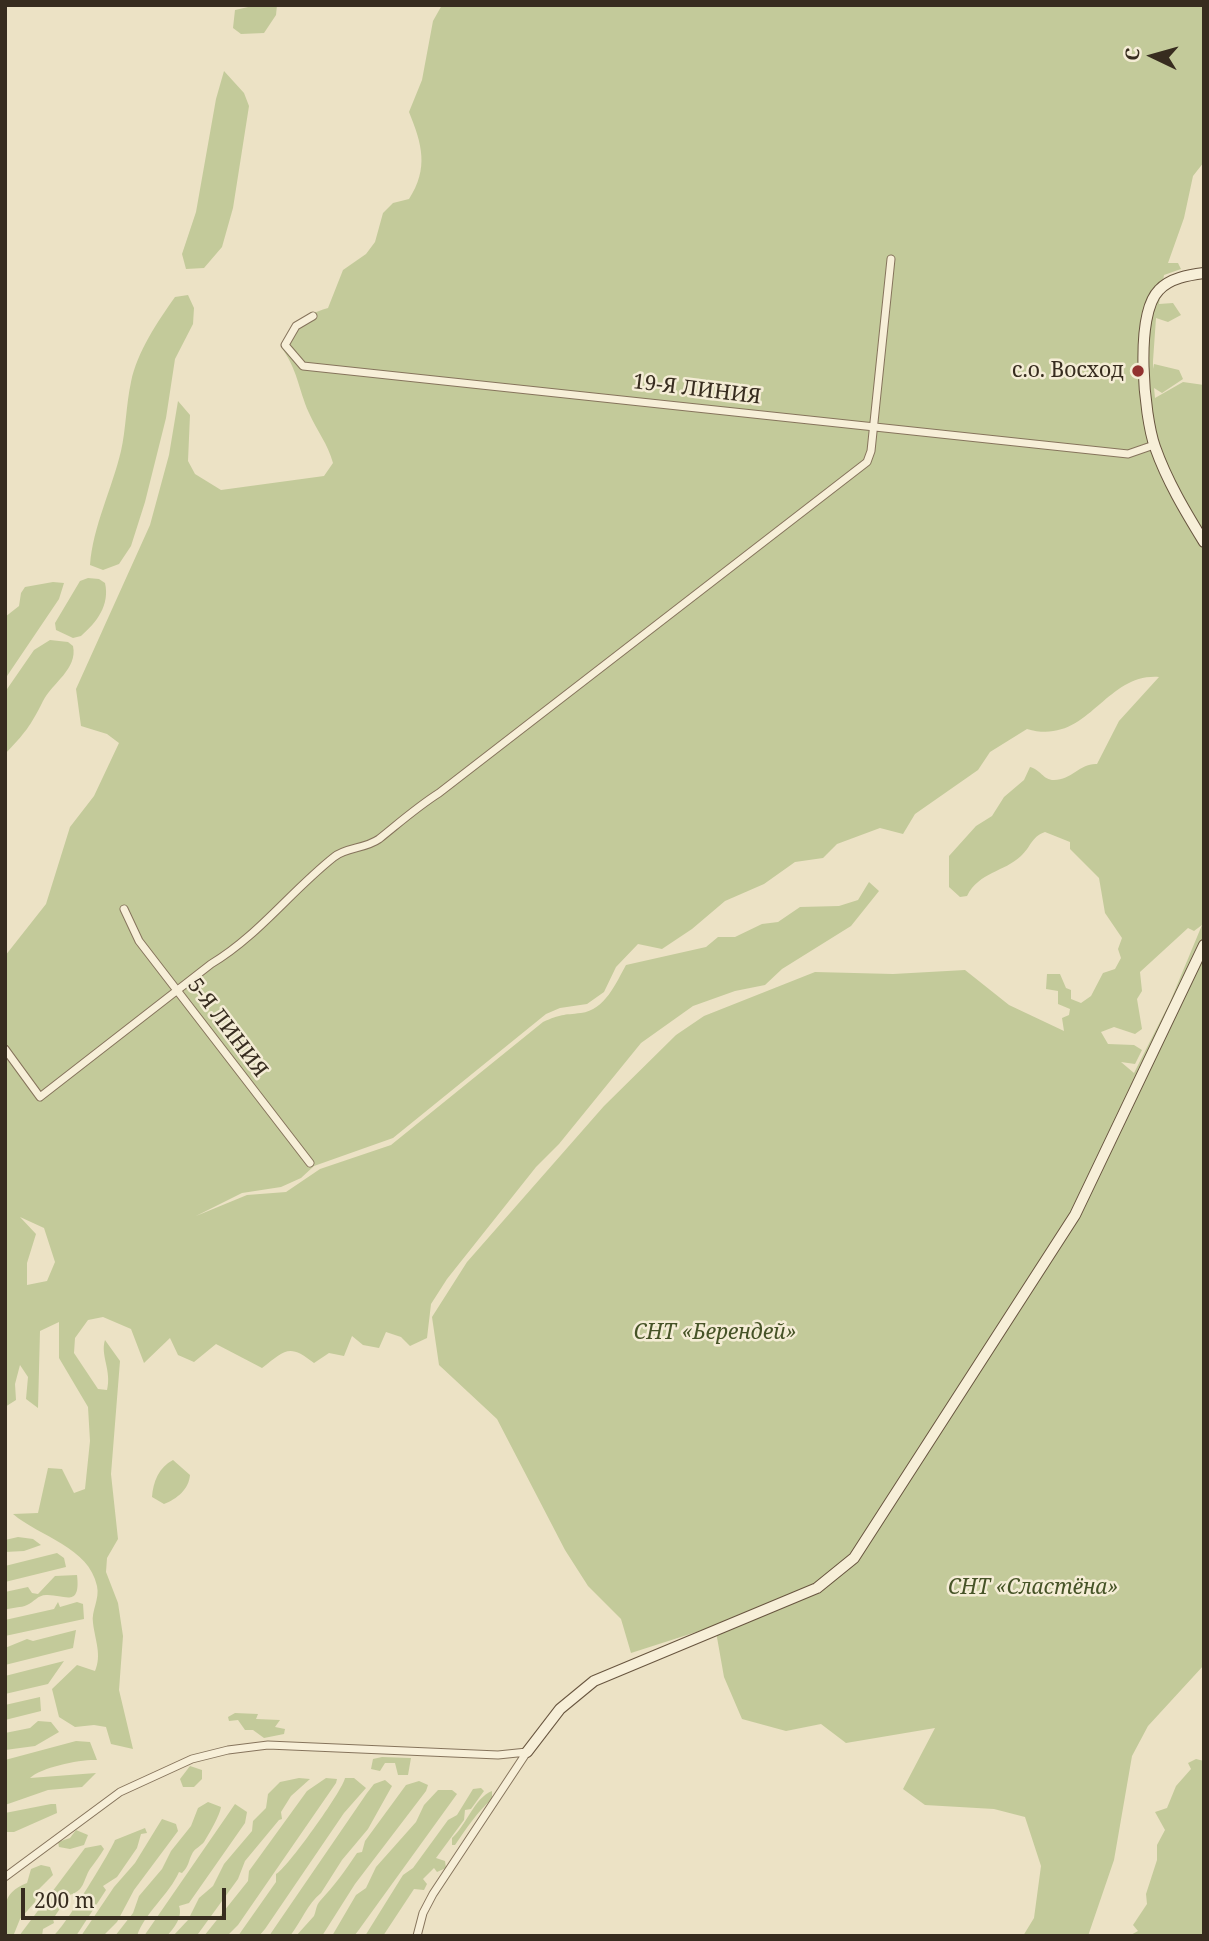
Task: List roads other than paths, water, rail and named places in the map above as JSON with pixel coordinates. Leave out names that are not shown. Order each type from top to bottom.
[{"type":"street","points":[[5,1049],[40,1097],[211,964],[242,945],[265,919],[333,858],[378,839],[867,462],[891,259]]},
{"type":"street","points":[[1204,273],[1174,280],[1159,290],[1148,316],[1145,398],[1154,445],[1180,503],[1204,542]]},
{"type":"street","name":"19-Я ЛИНИЯ","points":[[313,316],[296,326],[285,345],[303,366],[1128,454],[1154,445]]},
{"type":"street","name":"5-Я ЛИНИЯ","points":[[124,909],[139,941],[310,1163]]},
{"type":"street","points":[[417,1936],[423,1913],[433,1894],[527,1752],[560,1709],[594,1681],[817,1588],[854,1559],[1076,1215],[1204,945]]},
{"type":"street","points":[[5,1877],[120,1792],[192,1759],[228,1750],[268,1745],[498,1755],[527,1752]]},
{"type":"place","name":"с.о. Восход","points":[[1138,371]]},
{"type":"park label","name":"СНТ «Берендей»","points":[[715,1333]]},
{"type":"park label","name":"СНТ «Сластёна»","points":[[1033,1588]]}]
